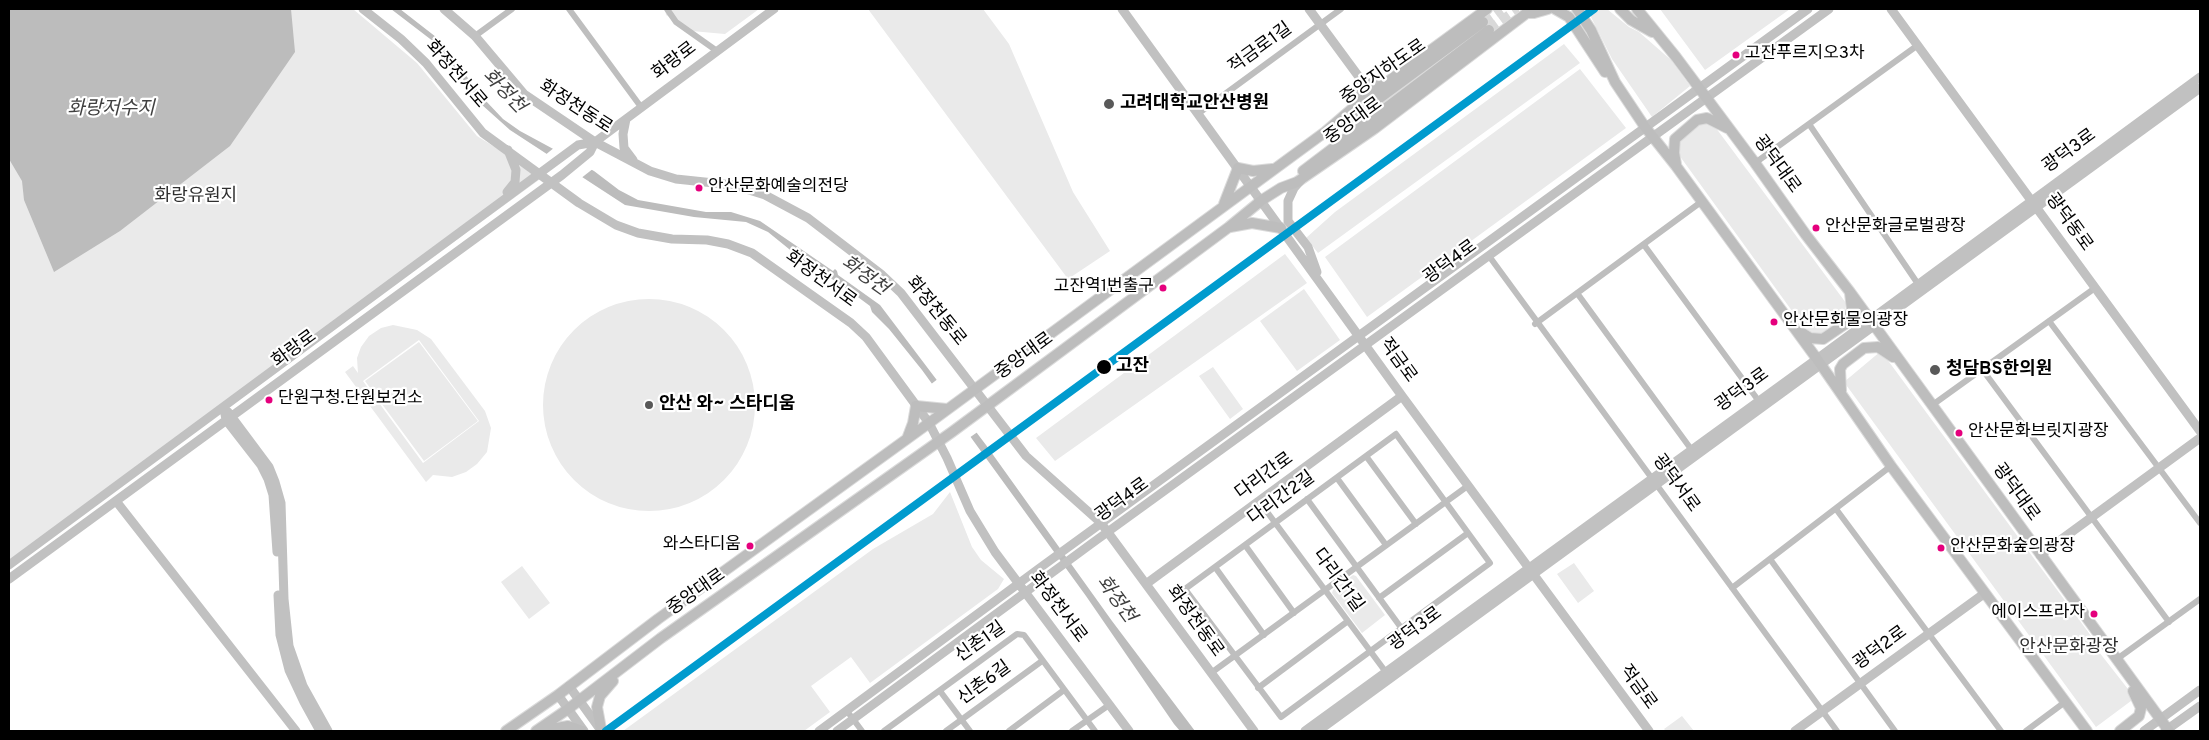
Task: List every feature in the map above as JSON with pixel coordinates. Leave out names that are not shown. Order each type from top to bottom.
[{"type":"main road","name":"중앙대로","points":[[506,731],[558,695],[658,619],[929,423],[941,411],[966,396],[1223,205],[1325,132],[1360,102],[1487,9]]},
{"type":"main road","points":[[1528,10],[1534,13],[1548,9]]},
{"type":"main road","points":[[1555,9],[1569,17],[1606,74],[1615,82]]},
{"type":"main road","points":[[1577,9],[1591,30],[1615,82],[1645,127],[1676,166],[1796,330],[1891,466],[2086,731]]},
{"type":"main road","points":[[1586,9],[1591,30]]},
{"type":"main road","points":[[1610,9],[1659,36]]},
{"type":"main road","points":[[1620,9],[1632,20]]},
{"type":"main road","name":"광덕대로","points":[[1637,9],[1706,97],[1806,235],[1850,292],[1931,406],[2117,659],[2167,731]]},
{"type":"main road","name":"중앙대로","points":[[537,731],[568,710],[628,663],[952,432],[1229,227],[1262,200],[1281,188],[1301,180],[1374,129],[1506,31],[1528,10]]},
{"type":"main road","name":"중앙지하도로","points":[[1281,188],[1486,26],[1362,111],[1325,132]]},
{"type":"main road","points":[[1676,166],[1674,153],[1675,139],[1697,120],[1707,118],[1730,130]]},
{"type":"main road","points":[[1223,205],[1238,168],[1253,171],[1273,169]]},
{"type":"main road","points":[[1229,227],[1252,223],[1281,228]]},
{"type":"main road","points":[[1796,330],[1816,339],[1827,337],[1845,324],[1849,317],[1852,310],[1850,292]]},
{"type":"main road","points":[[1841,394],[1840,369],[1842,364],[1864,348],[1878,347],[1887,355],[1897,358]]},
{"type":"main road","points":[[907,439],[913,423],[916,406],[941,411]]},
{"type":"main road","points":[[601,730],[597,707],[600,696],[628,663]]},
{"type":"main road","points":[[2120,731],[2139,716],[2141,708],[2126,674]]},
{"type":"main road","points":[[2073,714],[2096,731]]},
{"type":"main road","points":[[537,731],[568,726],[583,731]]},
{"type":"street","name":"화정천서로","points":[[363,9],[426,63],[483,133],[552,181],[579,203],[616,225],[633,231],[672,239],[721,243],[752,253],[851,323],[866,338],[929,423],[947,458],[970,511],[994,552],[1129,731]]},
{"type":"street","name":"화정천동로","points":[[444,9],[475,36],[524,94],[595,142],[650,171],[676,179],[733,185],[765,194],[808,218],[881,274],[901,293],[1036,466],[1101,523],[1254,731]]},
{"type":"street","points":[[475,36],[512,9]]},
{"type":"street","points":[[569,9],[641,107]]},
{"type":"street","points":[[667,9],[676,22],[717,51]]},
{"type":"street","name":"화랑로","points":[[9,564],[578,145],[595,142],[774,9]]},
{"type":"street","name":"적금로","points":[[1122,9],[1262,200],[1358,336],[1649,731]]},
{"type":"street","points":[[1310,9],[1362,80],[1382,86]]},
{"type":"street","name":"적금로1길","points":[[1199,113],[1341,9]]},
{"type":"street","name":"광덕4로","points":[[1018,584],[1698,87],[1808,9]]},
{"type":"street","name":"광덕4로","points":[[1025,593],[1829,9]]},
{"type":"street","name":"광덕동로","points":[[1891,9],[2200,432]]},
{"type":"street","points":[[1755,163],[1918,45]]},
{"type":"street","name":"광덕3로","points":[[1305,731],[1388,675],[1819,362],[2034,204],[2200,78]]},
{"type":"street","points":[[1360,102],[1362,80]]},
{"type":"street","name":"광덕3로","points":[[1871,323],[1918,284],[2200,88]]},
{"type":"street","points":[[626,119],[623,134],[624,148],[634,162]]},
{"type":"street","points":[[1809,124],[1918,284]]},
{"type":"street","name":"화랑로","points":[[9,579],[562,175],[590,152],[595,142]]},
{"type":"street","points":[[493,208],[516,182],[516,170],[508,150]]},
{"type":"street","points":[[1301,180],[1291,193],[1287,211],[1288,221],[1308,247],[1322,284]]},
{"type":"street","points":[[1536,323],[1701,202]]},
{"type":"street","points":[[1644,245],[1758,400]]},
{"type":"street","name":"광덕서로","points":[[1489,256],[1536,323],[1836,731]]},
{"type":"street","points":[[1931,406],[2095,288]]},
{"type":"street","points":[[1577,293],[1691,449]]},
{"type":"street","points":[[2049,321],[2200,523]]},
{"type":"street","name":"광덕3로","points":[[1654,481],[1691,449],[1758,400],[1819,362]]},
{"type":"street","points":[[1982,369],[2169,622]]},
{"type":"street","name":"다리간로","points":[[1146,584],[1402,396]]},
{"type":"street","points":[[222,407],[261,465],[270,487],[276,542],[280,635],[289,670],[320,731]]},
{"type":"street","points":[[229,418],[269,467],[275,482],[281,503],[284,600],[290,646],[303,686],[328,731]]},
{"type":"street","name":"다리간2길","points":[[1396,434],[1490,563],[1281,717],[1186,589],[1337,478],[1396,434]]},
{"type":"street","points":[[2040,555],[2200,438]]},
{"type":"street","points":[[1366,456],[1416,524]]},
{"type":"street","points":[[1732,588],[1891,466]]},
{"type":"street","points":[[1337,478],[1386,545]]},
{"type":"street","points":[[1211,673],[1469,485]]},
{"type":"street","points":[[1307,499],[1402,629]]},
{"type":"street","points":[[116,501],[296,731]]},
{"type":"street","name":"다리간1길","points":[[1259,501],[1388,675]]},
{"type":"street","points":[[1836,509],[2001,731]]},
{"type":"street","points":[[1379,598],[1468,533]]},
{"type":"street","points":[[1244,545],[1294,613]]},
{"type":"street","points":[[1770,559],[1895,731]]},
{"type":"street","points":[[1215,567],[1264,635]]},
{"type":"street","points":[[819,731],[1018,584]]},
{"type":"street","points":[[837,731],[1025,593]]},
{"type":"street","name":"광덕2로","points":[[1795,731],[1985,593]]},
{"type":"street","points":[[2117,659],[2200,599]]},
{"type":"street","points":[[1258,688],[1348,621]]},
{"type":"street","name":"신촌1길","points":[[884,731],[1018,634],[1024,635],[1095,731]]},
{"type":"street","name":"신촌6길","points":[[946,731],[1042,661]]},
{"type":"street","name":"광덕3로","points":[[1318,731],[1388,675]]},
{"type":"street","points":[[569,686],[601,730]]},
{"type":"street","points":[[1009,731],[1064,690]]},
{"type":"street","points":[[2144,731],[2200,690]]},
{"type":"street","points":[[940,691],[970,731]]},
{"type":"street","points":[[558,695],[583,731]]},
{"type":"street","points":[[2026,731],[2065,702]]},
{"type":"street","points":[[1072,731],[1109,705]]},
{"type":"street","points":[[2167,731],[2200,706]]},
{"type":"street","points":[[847,711],[862,731]]},
{"type":"green space","name":"화랑유원지","points":[[9,9],[353,9],[417,63],[477,136],[543,177],[9,565]]},
{"type":"green space","points":[[665,9],[759,9],[725,34],[692,31],[666,15]]},
{"type":"green space","points":[[868,9],[983,9],[1009,44],[1073,192],[1110,251],[1068,279]]},
{"type":"green space","points":[[1591,9],[1607,9],[1629,27],[1639,32],[1671,60],[1690,86],[1652,117],[1612,59],[1591,17]]},
{"type":"green space","points":[[1660,9],[1790,9],[1705,70]]},
{"type":"green space","points":[[1564,44],[1580,63],[1318,253],[1306,238],[1335,212]]},
{"type":"green space","points":[[1580,69],[1626,128],[1367,317],[1325,257]]},
{"type":"green space","points":[[1703,121],[1713,124],[1846,303],[1844,320],[1824,335],[1808,333],[1679,155],[1678,141]]},
{"type":"green space","points":[[1285,254],[1307,283],[1055,461],[1036,438]]},
{"type":"green space","points":[[1304,289],[1340,340],[1297,371],[1260,321]]},
{"type":"green space","name":"안산 와~ 스타디움","points":[[639,299],[659,299],[680,303],[699,311],[724,330],[737,346],[747,364],[753,384],[755,405],[753,426],[747,446],[737,464],[724,480],[699,499],[680,507],[659,511],[639,511],[618,507],[599,499],[582,487],[567,472],[555,455],[547,436],[543,415],[543,395],[547,374],[555,355],[567,338],[582,323],[599,311],[618,303]]},
{"type":"green space","points":[[393,325],[417,330],[431,339],[485,411],[491,428],[487,452],[477,464],[466,472],[452,477],[433,475],[426,482],[345,372],[353,366],[358,373],[357,358],[361,347],[369,336],[381,328]],"holes":[[[419,340],[479,421],[423,463],[363,381]]]},
{"type":"green space","points":[[419,342],[478,421],[424,461],[365,381]]},
{"type":"green space","name":"안산문화광장","points":[[1881,351],[2097,644],[2099,652],[2135,698],[2096,727],[1844,382]]},
{"type":"green space","points":[[1213,367],[1243,409],[1230,419],[1199,376]]},
{"type":"green space","points":[[950,492],[972,547],[981,560],[1004,579],[998,589],[870,683],[851,657],[811,686],[830,712],[804,731],[623,731],[873,549],[933,514]]},
{"type":"green space","points":[[1574,563],[1594,591],[1578,603],[1557,574]]},
{"type":"green space","points":[[522,566],[550,603],[529,619],[501,582]]},
{"type":"green space","points":[[1353,575],[1356,576],[1385,615],[1362,633],[1332,593],[1333,590]]},
{"type":"green space","points":[[1682,716],[1694,731],[1666,731],[1664,729]]},
{"type":"water","name":"화랑저수지","points":[[9,9],[291,9],[295,52],[230,146],[120,231],[54,272],[24,200],[22,181],[9,159]]},
{"type":"water","points":[[391,9],[400,9],[436,37],[485,100],[503,119],[520,131],[594,171],[619,190],[638,200],[706,212],[731,212],[760,221],[833,271],[835,269],[838,275],[880,305],[986,445],[1112,621],[1195,731],[1180,731],[1174,724],[1086,596],[922,370],[889,329],[872,312],[870,306],[805,262],[768,232],[746,222],[694,217],[625,205],[510,130],[481,104],[438,45]]},
{"type":"pier","points":[[555,147],[594,168],[580,179],[544,156]]},
{"type":"pier","points":[[939,378],[979,431],[969,438],[930,385]]},
{"type":"tunnel","points":[[1483,22],[1501,9]]},
{"type":"tunnel","points":[[1489,30],[1518,9]]},
{"type":"transit line","points":[[606,731],[1594,9]]},
{"type":"place","name":"고잔푸르지오3차","points":[[1736,55]]},
{"type":"place","name":"고려대학교안산병원","points":[[1109,104]]},
{"type":"place","name":"안산문화예술의전당","points":[[699,188]]},
{"type":"place","name":"안산문화글로벌광장","points":[[1816,228]]},
{"type":"place","name":"고잔역1번출구","points":[[1163,288]]},
{"type":"place","name":"안산문화물의광장","points":[[1774,322]]},
{"type":"place","name":"고잔","points":[[1104,367]]},
{"type":"place","name":"청담BS한의원","points":[[1935,370]]},
{"type":"place","name":"단원구청.단원보건소","points":[[269,400]]},
{"type":"place","name":"안산 와~ 스타디움","points":[[649,405]]},
{"type":"place","name":"안산문화브릿지광장","points":[[1959,433]]},
{"type":"place","name":"와스타디움","points":[[750,546]]},
{"type":"place","name":"안산문화숲의광장","points":[[1941,548]]},
{"type":"place","name":"에이스프라자","points":[[2094,614]]},
{"type":"water label","name":"화정천","points":[[503,92]]},
{"type":"water label","name":"화정천","points":[[864,277]]},
{"type":"water label","name":"화정천","points":[[1115,600]]}]
